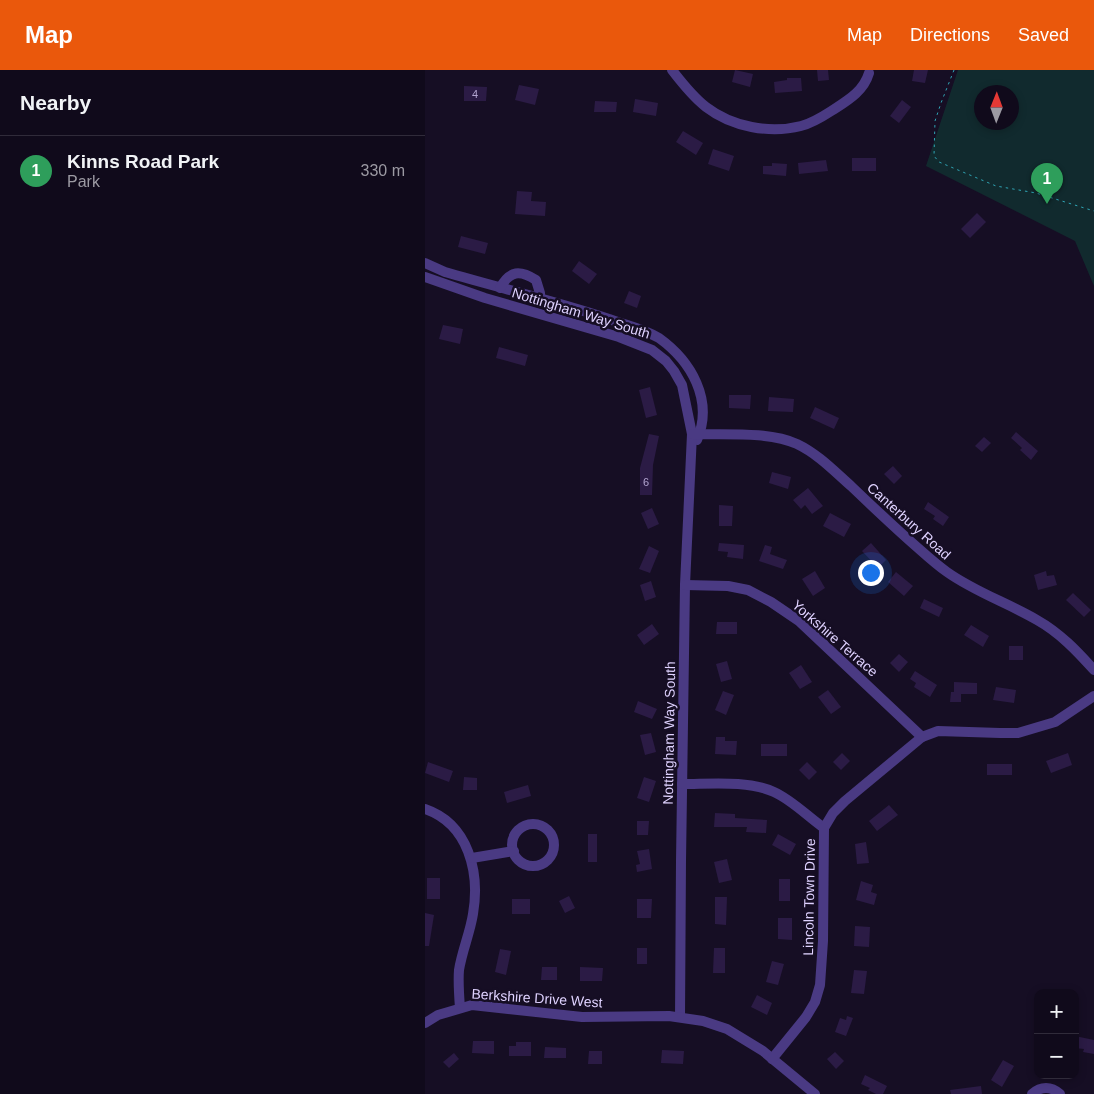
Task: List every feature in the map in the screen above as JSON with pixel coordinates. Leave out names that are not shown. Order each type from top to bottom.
[{"type":"street","points":[[672,70],[706,108],[733,123],[748,127],[765,128],[802,126],[818,120],[859,91],[867,80],[869,71]]},
{"type":"street","name":"Nottingham Way South","points":[[425,263],[445,272],[596,315],[657,337],[691,370],[698,384],[702,405],[691,449],[685,585],[680,1017]]},
{"type":"street","name":"Nottingham Way South","points":[[500,288],[508,277],[515,273],[522,273],[536,280],[540,299]]},
{"type":"street","name":"Nottingham Way South","points":[[425,277],[485,298],[619,337],[652,350],[666,361],[682,384],[696,434]]},
{"type":"street","name":"Canterbury Road","points":[[696,434],[782,439],[797,444],[809,451],[825,462],[946,572],[978,591],[1036,619],[1074,647],[1094,670]]},
{"type":"street","name":"Yorkshire Terrace","points":[[685,585],[728,586],[747,590],[771,602],[799,621],[922,737]]},
{"type":"street","name":"Lincoln Town Drive","points":[[772,1059],[806,1017],[815,1002],[820,985],[823,942],[824,828],[833,813],[922,737],[938,731],[1018,733],[1055,722],[1094,696]]},
{"type":"street","points":[[682,784],[735,784],[773,791],[787,799],[824,828]]},
{"type":"street","points":[[425,810],[433,812],[457,831],[464,841],[471,858],[475,896],[473,914],[459,968],[460,1008]]},
{"type":"street","points":[[529,825],[544,827],[553,838],[553,853],[542,864],[533,866],[523,863],[514,851],[515,836],[521,829],[529,825]]},
{"type":"street","points":[[471,858],[514,851]]},
{"type":"street","name":"Berkshire Drive West","points":[[425,1023],[438,1015],[472,1005],[582,1017],[669,1016],[703,1021],[727,1030],[763,1051],[815,1094]]},
{"type":"street","points":[[1032,1094],[1039,1089],[1048,1088],[1056,1090],[1060,1094]]},
{"type":"path","points":[[954,70],[935,121],[934,156],[939,162],[997,186],[1036,193],[1094,211]]},
{"type":"green space","points":[[958,70],[1094,70],[1094,286],[1075,241],[926,166]]},
{"type":"building","points":[[735,70],[753,74],[750,87],[732,82]]},
{"type":"building","points":[[817,70],[828,70],[829,80],[818,81]]},
{"type":"building","points":[[914,70],[928,70],[925,83],[912,81]]},
{"type":"building","points":[[787,78],[801,78],[802,91],[775,93],[774,82],[787,80]]},
{"type":"building","points":[[519,85],[539,89],[535,105],[515,100]]},
{"type":"building","points":[[464,86],[487,87],[486,101],[464,101]]},
{"type":"building","points":[[635,99],[658,103],[656,116],[633,112]]},
{"type":"building","points":[[902,100],[911,107],[899,123],[890,116]]},
{"type":"building","points":[[595,101],[617,102],[616,112],[594,112]]},
{"type":"building","points":[[683,131],[703,143],[696,155],[676,142]]},
{"type":"building","points":[[713,149],[734,156],[729,171],[708,164]]},
{"type":"building","points":[[852,158],[876,158],[876,171],[852,171]]},
{"type":"building","points":[[826,160],[828,171],[799,174],[798,163]]},
{"type":"building","points":[[772,163],[787,164],[786,176],[763,174],[763,166],[772,166]]},
{"type":"building","points":[[517,191],[532,192],[531,201],[546,202],[545,216],[515,214]]},
{"type":"building","points":[[977,213],[986,222],[970,238],[961,229]]},
{"type":"building","points":[[461,236],[488,243],[485,254],[458,247]]},
{"type":"building","points":[[579,261],[597,274],[589,284],[572,271]]},
{"type":"building","points":[[629,291],[641,296],[637,308],[624,303]]},
{"type":"building","points":[[443,325],[463,329],[460,344],[439,339]]},
{"type":"building","points":[[499,347],[528,355],[525,366],[496,358]]},
{"type":"building","points":[[650,387],[657,415],[646,418],[639,390]]},
{"type":"building","points":[[729,395],[751,395],[750,409],[729,408]]},
{"type":"building","points":[[769,397],[794,399],[793,412],[768,411]]},
{"type":"building","points":[[815,407],[839,418],[834,429],[810,418]]},
{"type":"building","points":[[1016,432],[1038,451],[1031,460],[1011,438]]},
{"type":"building","points":[[649,434],[659,436],[653,465],[652,495],[640,495],[640,468]]},
{"type":"building","points":[[984,437],[991,443],[982,452],[975,446]]},
{"type":"building","points":[[893,466],[902,476],[894,484],[884,474]]},
{"type":"building","points":[[772,472],[791,477],[788,489],[769,483]]},
{"type":"building","points":[[808,488],[823,506],[812,514],[805,505],[801,509],[793,500]]},
{"type":"building","points":[[928,502],[949,517],[943,526],[933,519],[935,516],[924,509]]},
{"type":"building","points":[[719,505],[733,506],[732,526],[719,526]]},
{"type":"building","points":[[652,508],[659,524],[648,529],[641,513]]},
{"type":"building","points":[[830,513],[851,524],[844,537],[823,526]]},
{"type":"building","points":[[719,543],[744,545],[743,559],[727,557],[728,552],[718,551]]},
{"type":"building","points":[[871,543],[886,560],[878,568],[862,551]]},
{"type":"building","points":[[765,545],[772,547],[770,554],[787,560],[783,569],[759,561]]},
{"type":"building","points":[[649,546],[659,551],[650,573],[639,569]]},
{"type":"building","points":[[815,571],[825,588],[813,596],[802,579]]},
{"type":"building","points":[[1046,571],[1047,576],[1054,575],[1057,585],[1038,590],[1034,575]]},
{"type":"building","points":[[896,572],[913,586],[904,596],[888,582]]},
{"type":"building","points":[[651,581],[656,597],[645,601],[640,585]]},
{"type":"building","points":[[1073,593],[1091,610],[1084,617],[1066,600]]},
{"type":"building","points":[[924,599],[943,608],[939,617],[920,608]]},
{"type":"building","points":[[717,622],[737,622],[737,634],[716,634]]},
{"type":"building","points":[[652,624],[659,634],[644,645],[637,635]]},
{"type":"building","points":[[971,625],[989,636],[983,647],[964,635]]},
{"type":"building","points":[[1009,646],[1023,646],[1023,660],[1009,660]]},
{"type":"building","points":[[899,654],[908,662],[899,672],[890,663]]},
{"type":"building","points":[[727,661],[732,679],[721,682],[716,664]]},
{"type":"building","points":[[801,665],[812,682],[800,689],[789,673]]},
{"type":"building","points":[[915,671],[937,685],[930,697],[914,687],[916,683],[910,679]]},
{"type":"building","points":[[954,682],[977,683],[977,694],[961,694],[961,702],[950,702],[951,692],[954,692]]},
{"type":"building","points":[[996,687],[1016,690],[1014,703],[993,700]]},
{"type":"building","points":[[828,690],[841,707],[831,714],[818,697]]},
{"type":"building","points":[[723,691],[734,695],[726,715],[715,710]]},
{"type":"building","points":[[638,701],[657,709],[652,719],[634,712]]},
{"type":"building","points":[[651,733],[656,752],[645,755],[640,735]]},
{"type":"building","points":[[716,737],[725,737],[725,741],[737,741],[736,755],[715,754]]},
{"type":"building","points":[[761,744],[787,744],[787,756],[761,756]]},
{"type":"building","points":[[842,753],[850,761],[841,770],[833,762]]},
{"type":"building","points":[[1068,753],[1072,765],[1051,773],[1046,761]]},
{"type":"building","points":[[428,762],[453,771],[449,782],[425,773]]},
{"type":"building","points":[[807,762],[817,772],[809,780],[799,770]]},
{"type":"building","points":[[987,764],[1012,764],[1012,775],[987,775]]},
{"type":"building","points":[[464,777],[477,778],[477,790],[463,790]]},
{"type":"building","points":[[644,777],[656,781],[649,802],[637,798]]},
{"type":"building","points":[[528,785],[531,796],[507,803],[504,792]]},
{"type":"building","points":[[889,805],[898,815],[877,831],[869,821]]},
{"type":"building","points":[[715,813],[735,814],[735,818],[767,820],[766,833],[746,832],[747,827],[714,827]]},
{"type":"building","points":[[637,821],[649,821],[648,835],[637,835]]},
{"type":"building","points":[[588,834],[597,834],[597,862],[588,862]]},
{"type":"building","points":[[778,834],[796,844],[790,855],[772,845]]},
{"type":"building","points":[[866,842],[869,863],[857,864],[855,844]]},
{"type":"building","points":[[649,849],[652,869],[637,872],[636,865],[640,864],[637,851]]},
{"type":"building","points":[[727,859],[732,880],[719,883],[714,862]]},
{"type":"building","points":[[427,878],[440,878],[440,899],[427,899]]},
{"type":"building","points":[[779,879],[790,879],[790,901],[779,901]]},
{"type":"building","points":[[861,881],[873,885],[871,892],[877,894],[874,905],[856,900]]},
{"type":"building","points":[[569,896],[575,908],[565,913],[559,901]]},
{"type":"building","points":[[715,897],[727,897],[726,925],[715,924]]},
{"type":"building","points":[[512,899],[530,899],[530,914],[512,914]]},
{"type":"building","points":[[637,899],[652,899],[651,918],[637,918]]},
{"type":"building","points":[[425,913],[434,915],[429,946],[425,946]]},
{"type":"building","points":[[778,918],[792,918],[792,940],[778,939]]},
{"type":"building","points":[[855,926],[870,927],[869,947],[854,946]]},
{"type":"building","points":[[637,948],[647,948],[647,964],[637,964]]},
{"type":"building","points":[[714,948],[725,948],[725,973],[713,973]]},
{"type":"building","points":[[500,949],[511,951],[506,975],[495,972]]},
{"type":"building","points":[[772,961],[784,964],[778,985],[766,982]]},
{"type":"building","points":[[542,967],[557,967],[557,980],[541,980]]},
{"type":"building","points":[[580,967],[603,968],[602,981],[580,981]]},
{"type":"building","points":[[854,970],[867,971],[864,994],[851,993]]},
{"type":"building","points":[[757,995],[772,1003],[767,1015],[751,1007]]},
{"type":"building","points":[[847,1016],[853,1018],[846,1036],[835,1032],[840,1018],[846,1020]]},
{"type":"building","points":[[1079,1037],[1094,1040],[1094,1054],[1083,1052],[1084,1049],[1079,1048]]},
{"type":"building","points":[[473,1041],[494,1041],[494,1054],[472,1053]]},
{"type":"building","points":[[516,1042],[531,1042],[531,1056],[509,1056],[509,1046],[516,1046]]},
{"type":"building","points":[[545,1047],[566,1048],[566,1058],[544,1058]]},
{"type":"building","points":[[662,1050],[684,1051],[683,1064],[661,1063]]},
{"type":"building","points":[[589,1051],[602,1051],[602,1064],[588,1064]]},
{"type":"building","points":[[835,1052],[844,1061],[836,1069],[827,1059]]},
{"type":"building","points":[[454,1053],[459,1059],[449,1068],[443,1062]]},
{"type":"building","points":[[1003,1060],[1014,1066],[1002,1087],[991,1080]]},
{"type":"building","points":[[865,1075],[887,1086],[883,1094],[876,1094],[868,1090],[870,1088],[861,1084]]},
{"type":"building","points":[[981,1086],[982,1094],[951,1094],[950,1090]]},
{"type":"place","name":"Kinns Road Park","points":[[1047,204]]}]
